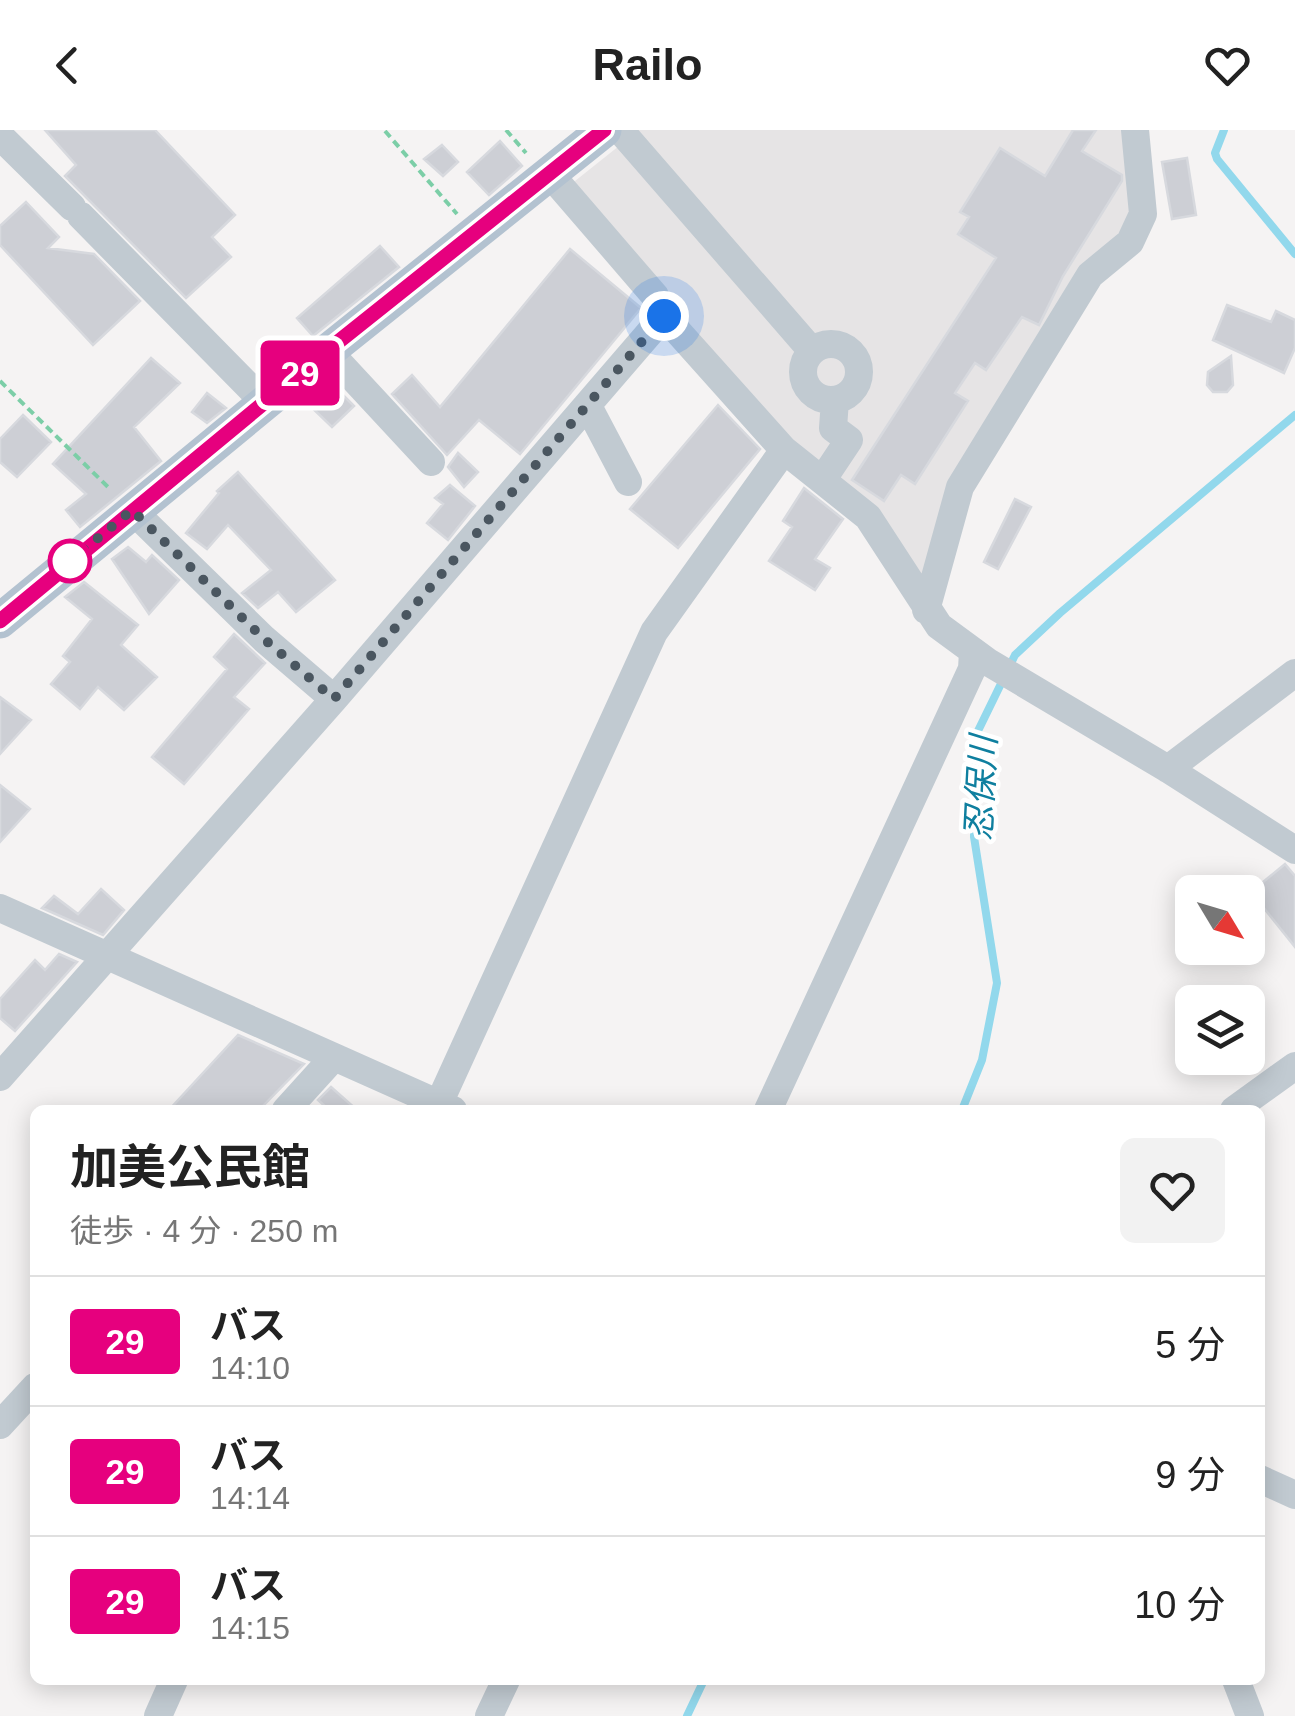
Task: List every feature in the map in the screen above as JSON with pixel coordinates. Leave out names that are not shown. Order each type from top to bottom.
[{"type":"main road","points":[[0,621],[264,402],[604,130]]},
{"type":"street","points":[[620,130],[812,351]]},
{"type":"street","points":[[926,610],[960,487],[1090,276],[1130,242],[1140,227],[1144,214],[1136,130]]},
{"type":"street","points":[[0,136],[264,402]]},
{"type":"street","points":[[549,173],[655,296],[664,316],[784,450],[868,518],[939,626],[1019,682],[1168,769],[1295,850]]},
{"type":"street","points":[[0,1077],[334,699],[664,316]]},
{"type":"street","points":[[835,344],[848,349],[860,374],[854,388],[835,400],[820,399],[805,384],[804,366],[812,351],[818,346],[835,344]]},
{"type":"street","points":[[328,350],[431,462]]},
{"type":"street","points":[[823,479],[849,440],[833,428],[835,400]]},
{"type":"street","points":[[588,406],[628,482]]},
{"type":"street","points":[[443,1105],[654,632],[784,450]]},
{"type":"street","points":[[132,510],[264,639],[334,699]]},
{"type":"street","points":[[770,1105],[972,669],[983,658]]},
{"type":"street","points":[[1168,769],[1295,673]]},
{"type":"street","points":[[0,908],[436,1105]]},
{"type":"street","points":[[291,1105],[334,1057]]},
{"type":"street","points":[[1241,1105],[1295,1066]]},
{"type":"street","points":[[0,1425],[30,1392]]},
{"type":"street","points":[[1265,1481],[1295,1495]]},
{"type":"street","points":[[158,1716],[172,1685]]},
{"type":"street","points":[[490,1716],[504,1685]]},
{"type":"street","points":[[1238,1685],[1250,1716]]},
{"type":"path","points":[[384,131],[473,234]]},
{"type":"path","points":[[0,382],[132,510]]},
{"type":"shaded area","points":[[639,130],[1127,130],[1134,209],[1124,231],[1079,269],[922,582],[793,446],[570,185]]},
{"type":"building","points":[[45,130],[155,130],[235,215],[212,237],[231,257],[186,298],[65,176],[76,165]]},
{"type":"building","points":[[1073,130],[1096,130],[1082,151],[1122,175],[1122,181],[1063,276],[1039,325],[1022,317],[986,370],[975,363],[955,393],[968,401],[915,484],[901,475],[884,501],[852,480],[996,258],[958,234],[969,217],[960,212],[1000,148],[1045,176]]},
{"type":"building","points":[[500,141],[522,166],[489,195],[467,172]]},
{"type":"building","points":[[442,145],[458,162],[443,176],[424,159]]},
{"type":"building","points":[[1187,158],[1196,215],[1172,219],[1162,162]]},
{"type":"building","points":[[26,202],[59,237],[48,248],[94,254],[140,301],[93,345],[0,245],[0,226]]},
{"type":"building","points":[[380,246],[399,267],[313,336],[297,318]]},
{"type":"building","points":[[570,249],[641,308],[520,454],[479,420],[447,455],[392,394],[412,375],[440,407]]},
{"type":"building","points":[[1227,305],[1271,322],[1276,311],[1295,320],[1295,348],[1284,373],[1213,340]]},
{"type":"building","points":[[1231,356],[1233,385],[1227,392],[1213,392],[1207,385],[1208,372]]},
{"type":"building","points":[[151,358],[180,383],[134,427],[161,461],[80,527],[66,510],[86,494],[53,464]]},
{"type":"building","points":[[328,380],[354,406],[332,427],[306,402]]},
{"type":"building","points":[[207,393],[226,408],[207,423],[192,412]]},
{"type":"building","points":[[718,405],[760,449],[678,548],[630,509]]},
{"type":"building","points":[[23,415],[51,442],[17,477],[0,462],[0,439]]},
{"type":"building","points":[[458,453],[478,472],[464,487],[448,467]]},
{"type":"building","points":[[238,472],[335,580],[296,612],[278,592],[258,608],[242,593],[271,570],[228,525],[207,549],[186,533],[217,491]]},
{"type":"building","points":[[450,485],[475,506],[448,540],[427,523],[443,504],[435,498]]},
{"type":"building","points":[[804,488],[843,519],[815,559],[830,568],[815,590],[769,561],[792,527],[783,521]]},
{"type":"building","points":[[1015,499],[1031,507],[998,569],[984,562]]},
{"type":"building","points":[[128,547],[146,562],[152,555],[179,580],[149,614],[112,559]]},
{"type":"building","points":[[84,582],[138,625],[121,645],[157,677],[124,710],[98,687],[80,709],[51,684],[70,662],[63,656],[92,619],[65,597]]},
{"type":"building","points":[[234,634],[265,663],[234,697],[249,709],[184,784],[152,757],[227,669],[214,657]]},
{"type":"building","points":[[0,697],[31,720],[0,754]]},
{"type":"building","points":[[0,785],[30,809],[0,842]]},
{"type":"building","points":[[1285,864],[1295,876],[1295,947],[1265,910],[1265,880]]},
{"type":"building","points":[[101,889],[124,910],[103,935],[42,908],[54,896],[78,914]]},
{"type":"building","points":[[59,954],[77,962],[15,1031],[0,1018],[0,999],[35,960],[45,970]]},
{"type":"building","points":[[238,1035],[304,1064],[264,1105],[174,1105]]},
{"type":"building","points":[[331,1087],[351,1105],[324,1105],[318,1100]]},
{"type":"waterway","points":[[1224,130],[1215,153],[1217,159],[1295,254]]},
{"type":"waterway","name":"忍保川","points":[[964,1105],[982,1060],[997,983],[974,837],[976,735],[1015,655],[1295,415]]},
{"type":"waterway","name":"忍保川","points":[[687,1716],[702,1685]]},
{"type":"bus line","name":"29","points":[[0,621],[328,350],[604,130]]},
{"type":"route","points":[[70,561],[132,510],[264,639],[334,699],[664,316]]}]
